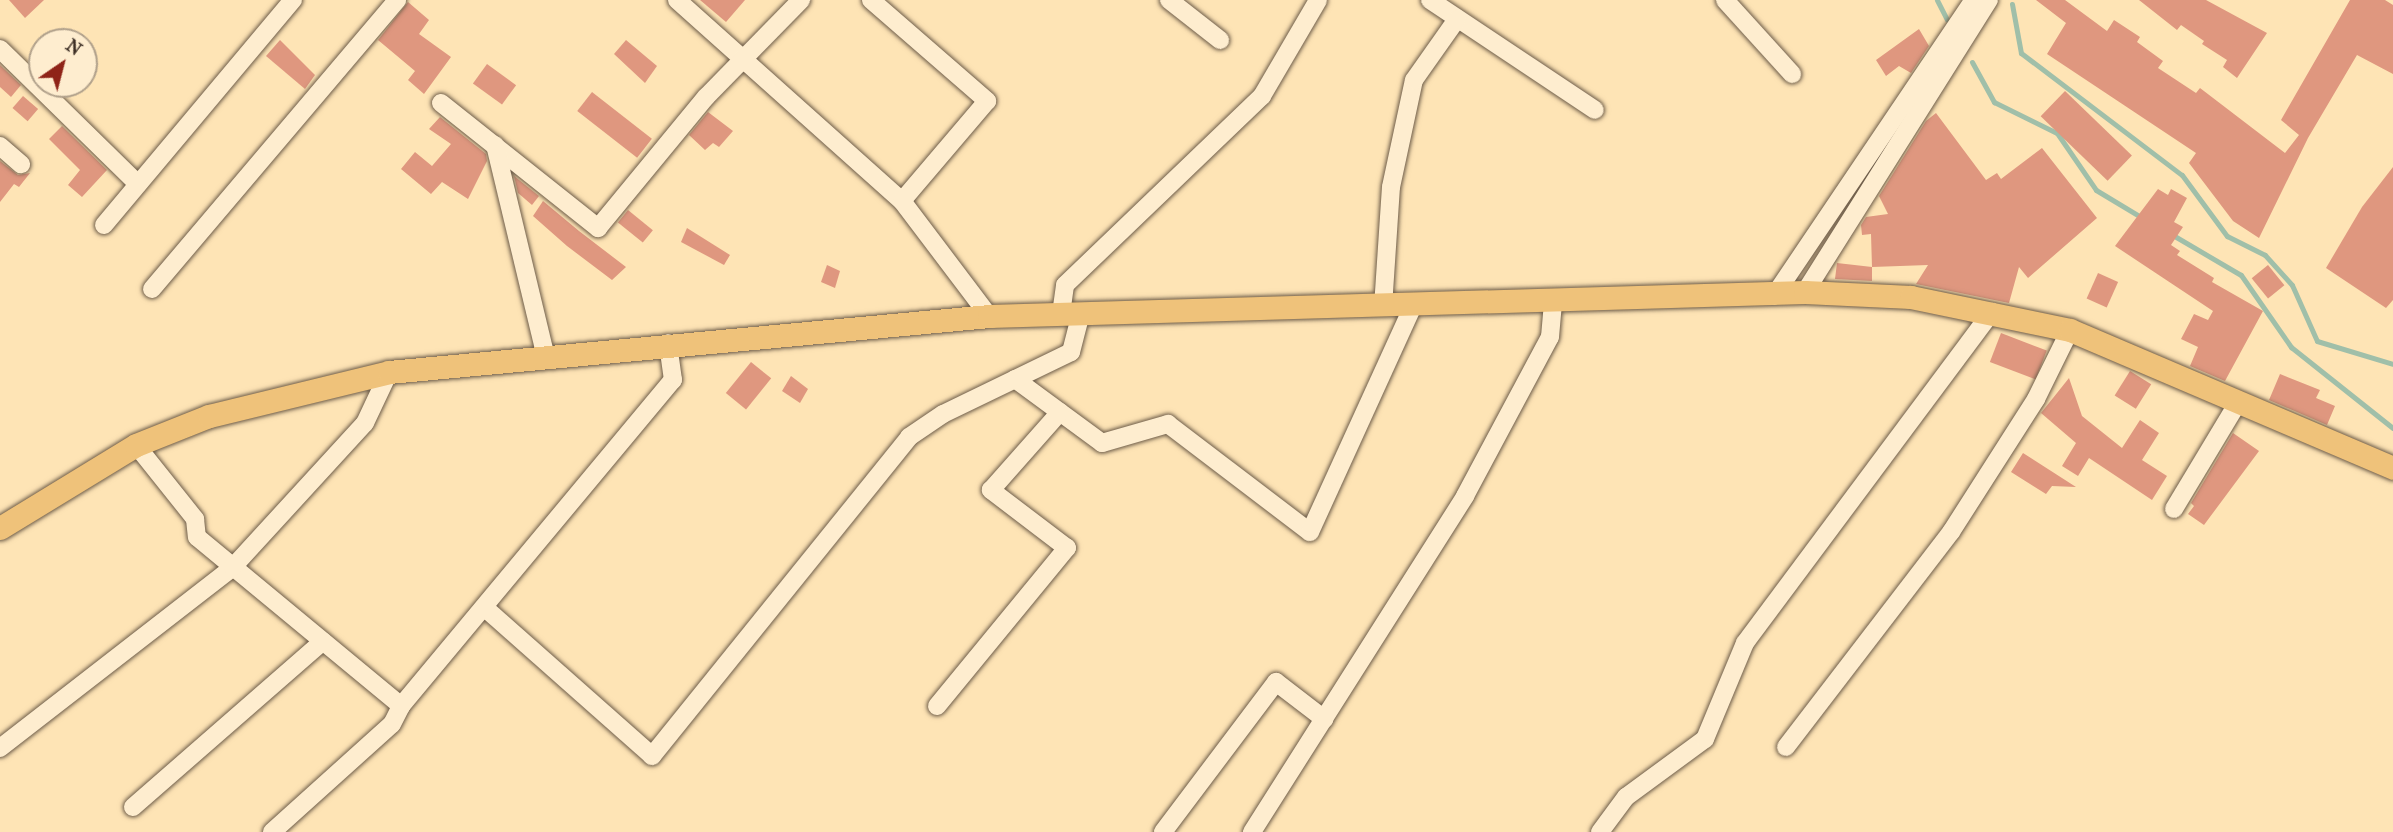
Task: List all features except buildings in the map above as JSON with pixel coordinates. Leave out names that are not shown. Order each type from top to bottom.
[{"type":"main road","points":[[0,528],[136,446],[209,416],[389,372],[668,343],[989,316],[1553,303],[1774,296],[1805,292],[1911,297],[2070,330],[2237,404],[2393,468]]},
{"type":"street","points":[[104,225],[293,0]]},
{"type":"street","points":[[152,289],[397,0]]},
{"type":"street","points":[[441,103],[598,228],[706,97],[801,0]]},
{"type":"street","points":[[871,0],[987,101],[902,201]]},
{"type":"street","points":[[1169,0],[1220,40]]},
{"type":"street","points":[[485,608],[652,757],[909,437],[943,414],[1070,352],[1071,313],[1065,285],[1262,96],[1318,0]]},
{"type":"street","points":[[1430,0],[1595,110]]},
{"type":"street","points":[[1725,0],[1793,74]]},
{"type":"street","points":[[1774,296],[1974,0]]},
{"type":"street","points":[[1805,292],[1989,0]]},
{"type":"street","points":[[688,3],[902,201],[989,316]]},
{"type":"street","points":[[1383,307],[1391,187],[1414,80],[1457,19]]},
{"type":"street","points":[[0,49],[138,184]]},
{"type":"street","points":[[495,145],[546,357]]},
{"type":"street","points":[[0,146],[21,164]]},
{"type":"street","points":[[1252,832],[1465,496],[1550,337],[1553,303]]},
{"type":"street","points":[[1015,379],[1102,443],[1168,424],[1310,532],[1413,306]]},
{"type":"street","points":[[1600,832],[1626,797],[1705,739],[1727,695],[1745,643],[1992,312]]},
{"type":"street","points":[[1786,747],[1951,532],[2036,399],[2070,330]]},
{"type":"street","points":[[272,832],[392,724],[401,706],[673,380],[668,343]]},
{"type":"street","points":[[0,748],[233,567],[365,423],[389,372]]},
{"type":"street","points":[[2174,509],[2237,404]]},
{"type":"street","points":[[937,706],[1067,548],[991,490],[1060,412]]},
{"type":"street","points":[[136,446],[195,519],[197,537],[401,706]]},
{"type":"street","points":[[133,807],[323,641]]},
{"type":"street","points":[[1163,832],[1276,682],[1324,719]]},
{"type":"waterway","points":[[1937,0],[1947,20]]},
{"type":"waterway","points":[[2012,4],[2021,53],[2182,175],[2227,236],[2265,255],[2292,285],[2317,341],[2393,364]]},
{"type":"waterway","points":[[1972,62],[1994,102],[2057,133],[2096,190],[2144,219]]},
{"type":"waterway","points":[[2171,234],[2241,275],[2291,347],[2393,428]]}]
